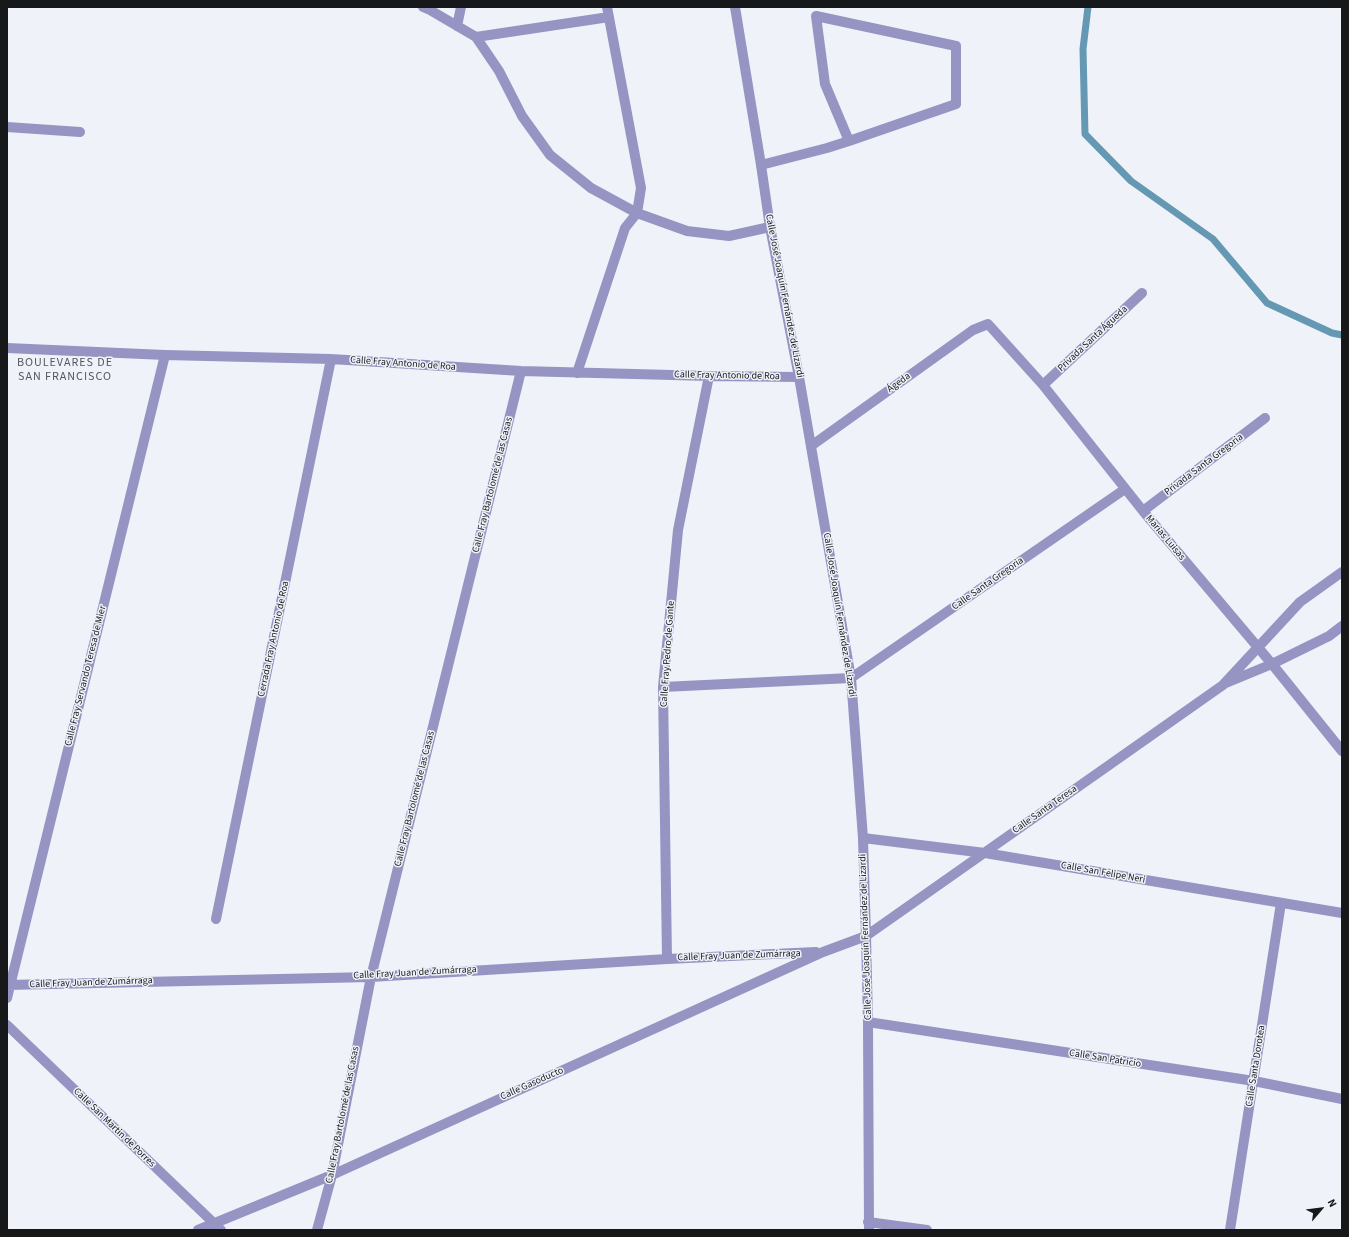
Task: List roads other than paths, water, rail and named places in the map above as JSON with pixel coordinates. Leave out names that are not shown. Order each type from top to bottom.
[{"type":"street","points":[[424,7],[476,37],[499,71],[522,116],[550,155],[591,188],[636,213],[687,231],[729,236],[770,227]]},
{"type":"street","points":[[457,26],[462,7]]},
{"type":"street","name":"Calle José Joaquín Fernández de Lizardi","points":[[735,7],[770,227],[799,376],[851,678],[863,838],[868,1022],[869,1226]]},
{"type":"street","points":[[476,37],[608,12],[641,188],[636,213],[625,228],[577,373]]},
{"type":"street","points":[[761,165],[850,141],[956,104],[956,46],[816,16],[825,84],[850,141]]},
{"type":"street","points":[[7,127],[80,132]]},
{"type":"street","name":"Privada Santa Águeda","points":[[1043,385],[1142,293]]},
{"type":"street","name":"Marias Luisas","points":[[988,324],[1043,385],[1142,511],[1258,647],[1342,751]]},
{"type":"street","name":"Ágeda","points":[[811,446],[973,330],[988,324]]},
{"type":"street","name":"Calle Fray Antonio de Roa","points":[[7,348],[165,355],[330,359],[577,373],[709,376],[799,376]]},
{"type":"street","name":"Calle Fray Servando Teresa de Mier","points":[[7,998],[165,355]]},
{"type":"street","name":"Cerrada Fray Antonio de Roa","points":[[216,919],[330,359]]},
{"type":"street","name":"Calle Fray Bartolomé de las Casas","points":[[318,1230],[332,1175],[371,977],[521,371]]},
{"type":"street","name":"Calle Fray Pedro de Gante","points":[[667,959],[663,687],[678,530],[709,376]]},
{"type":"street","name":"Privada Santa Gregoria","points":[[1142,511],[1265,418]]},
{"type":"street","name":"Calle Santa Gregoria","points":[[851,678],[1125,489]]},
{"type":"street","name":"Calle Santa Teresa","points":[[866,936],[1222,685],[1300,602],[1342,572]]},
{"type":"street","name":"Calle Santa Teresa","points":[[1222,685],[1272,664],[1329,636],[1342,626]]},
{"type":"street","points":[[663,687],[851,678]]},
{"type":"street","name":"Calle San Felipe Neri","points":[[863,838],[985,853],[1342,913]]},
{"type":"street","name":"Calle Santa Dorotea","points":[[1230,1230],[1281,903]]},
{"type":"street","name":"Calle Gasoducto","points":[[198,1230],[217,1227],[823,952],[866,936]]},
{"type":"street","name":"Calle Fray Juan de Zumárraga","points":[[9,986],[371,977],[667,959],[823,952]]},
{"type":"street","name":"Calle San Patricio","points":[[868,1022],[1254,1081],[1342,1098]]},
{"type":"street","name":"Calle San Martin de Porres","points":[[7,1025],[217,1227]]},
{"type":"street","points":[[869,1226],[927,1230]]},
{"type":"waterway","points":[[1088,7],[1083,49],[1085,134],[1131,181],[1213,239],[1267,303],[1332,333],[1342,335]]},
{"type":"district","name":"BOULEVARES DE SAN FRANCISCO","points":[[65,370]]}]
